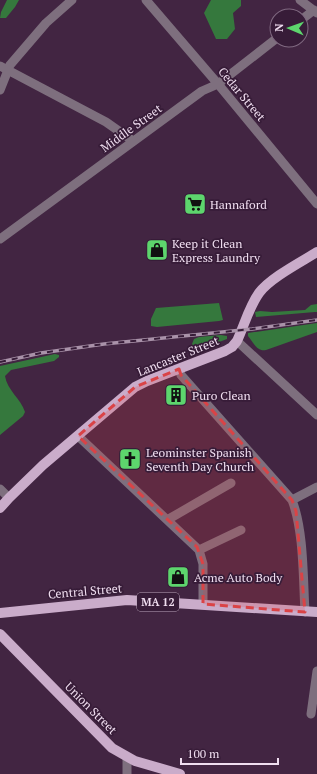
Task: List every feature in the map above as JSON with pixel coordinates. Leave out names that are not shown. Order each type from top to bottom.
[{"type":"main road","name":"Lancaster Street","points":[[0,508],[43,464],[135,387],[179,368],[225,352],[232,347],[237,342],[255,300],[264,287],[317,252]]},
{"type":"main road","name":"Central Street","points":[[0,613],[127,600],[317,612]]},
{"type":"main road","name":"Union Street","points":[[1,637],[115,750],[135,761],[180,774]]},
{"type":"street","points":[[0,90],[4,69],[36,34],[72,0]]},
{"type":"street","name":"Cedar Street","points":[[146,0],[218,84],[317,204]]},
{"type":"street","points":[[300,0],[315,11]]},
{"type":"street","name":"Middle Street","points":[[0,239],[202,91],[218,84],[269,44]]},
{"type":"street","points":[[4,69],[106,122],[133,141]]},
{"type":"street","points":[[237,342],[317,415]]},
{"type":"street","points":[[179,368],[181,375],[292,500],[296,511],[300,540],[305,612]]},
{"type":"street","points":[[78,436],[199,550],[203,564],[203,604]]},
{"type":"street","points":[[167,520],[232,483]]},
{"type":"street","points":[[292,500],[317,487]]},
{"type":"street","points":[[0,489],[9,498]]},
{"type":"street","points":[[199,550],[241,530]]},
{"type":"street","points":[[311,714],[317,671]]},
{"type":"street","points":[[127,756],[127,774]]},
{"type":"highlighted area","points":[[179,369],[181,375],[292,500],[296,511],[305,612],[203,604],[203,564],[197,547],[78,436],[135,387]]},
{"type":"green space","points":[[7,0],[19,0],[6,18],[0,18],[1,12]]},
{"type":"green space","points":[[211,0],[241,0],[241,6],[233,13],[235,29],[227,39],[216,39],[204,13]]},
{"type":"green space","points":[[219,303],[223,320],[157,327],[151,326],[151,319],[156,308]]},
{"type":"green space","points":[[317,304],[317,312],[256,317],[255,312],[305,310],[311,305]]},
{"type":"green space","points":[[317,323],[317,332],[266,350],[260,350],[248,336],[248,333]]},
{"type":"green space","points":[[221,335],[227,336],[227,339],[198,350],[194,349],[192,344],[194,339],[199,337]]},
{"type":"green space","points":[[55,354],[59,355],[59,357],[54,361],[11,370],[5,376],[8,386],[25,412],[23,416],[0,435],[0,366]]},
{"type":"railway","points":[[0,362],[41,353],[104,344],[252,329],[317,320]]},
{"type":"place","name":"Hannaford","points":[[195,204]]},
{"type":"place","name":"Keep it Clean Express Laundry","points":[[157,250]]},
{"type":"place","name":"Puro Clean","points":[[176,395]]},
{"type":"place","name":"Leominster Spanish Seventh Day Church","points":[[130,459]]},
{"type":"place","name":"Acme Auto Body","points":[[178,577]]}]
